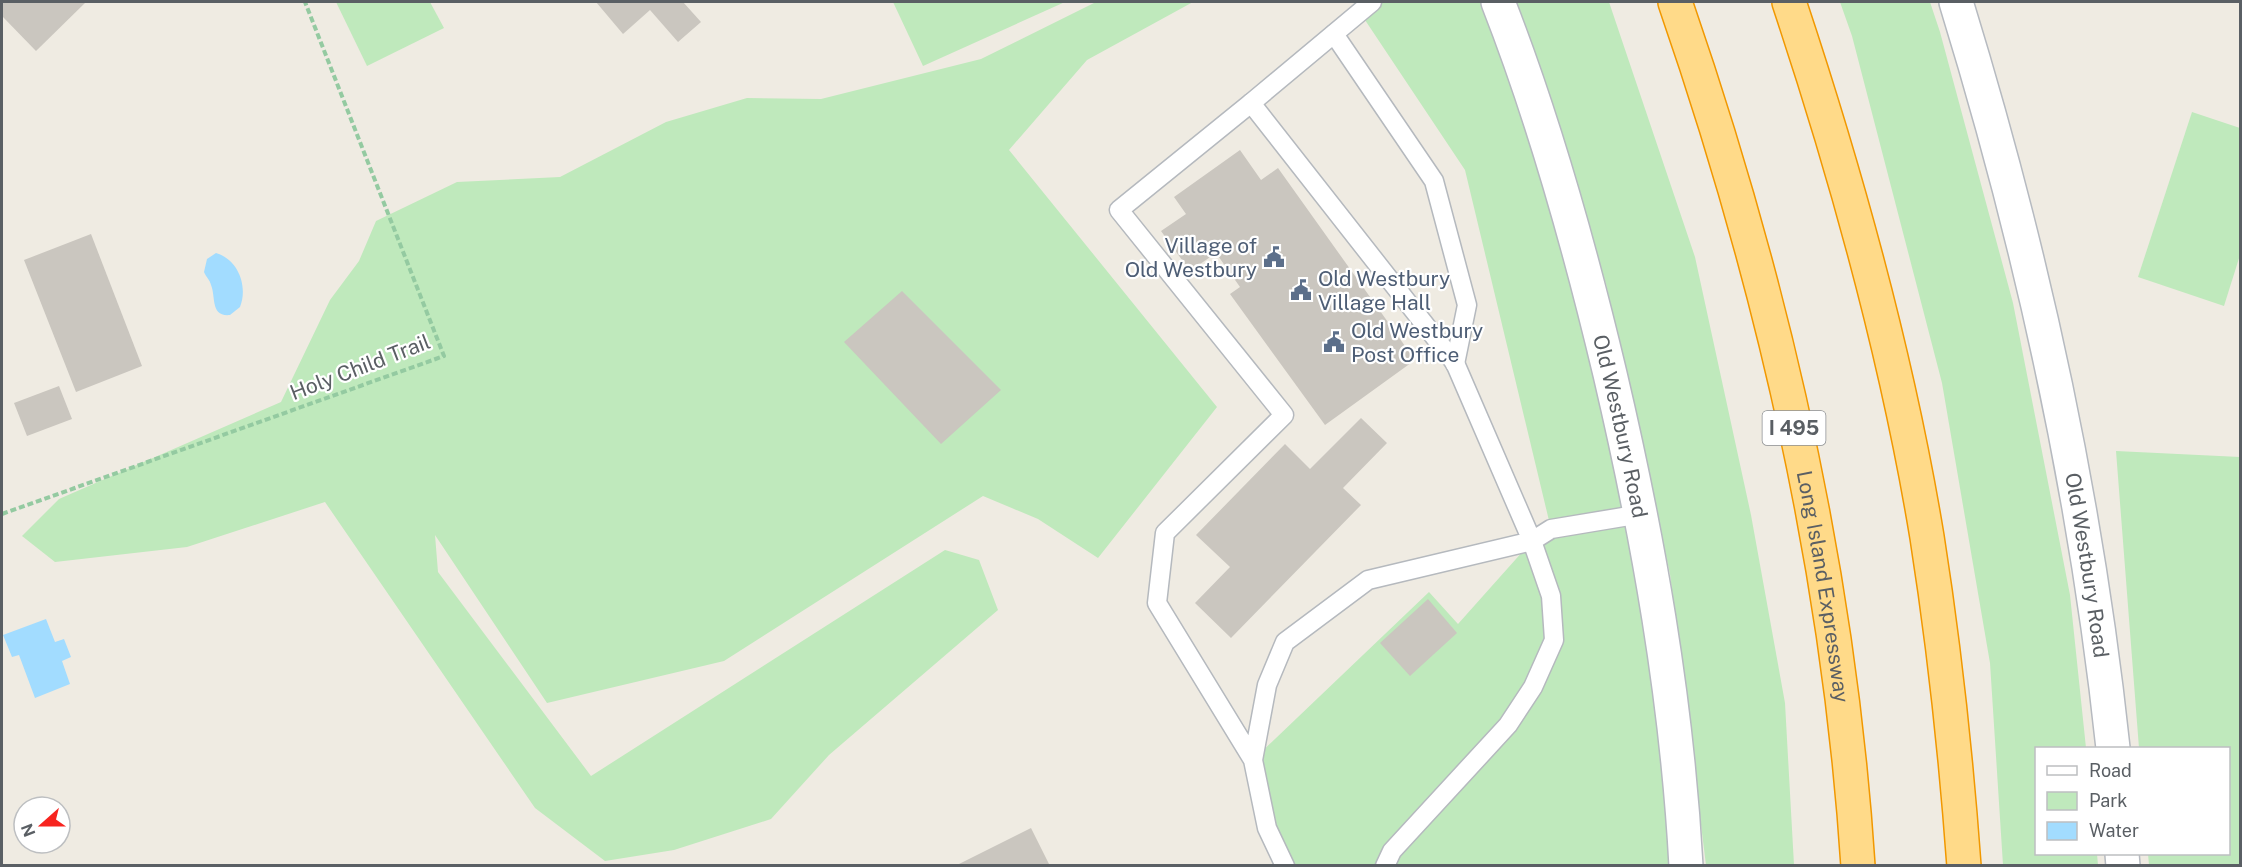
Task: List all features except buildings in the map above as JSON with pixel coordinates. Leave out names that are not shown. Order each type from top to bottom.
[{"type":"highway","name":"Long Island Expressway","points":[[1675,2],[1714,119],[1747,234],[1804,472],[1843,713],[1858,866]]},
{"type":"highway","points":[[1789,2],[1845,182],[1903,416],[1926,537],[1943,660],[1958,782],[1964,866]]},
{"type":"main road","name":"Old Westbury Road","points":[[1498,2],[1551,157],[1578,246],[1641,514],[1668,671],[1686,866]]},
{"type":"main road","name":"Old Westbury Road","points":[[1956,2],[2011,192],[2061,408],[2095,608],[2113,747]]},
{"type":"lane","points":[[1285,866],[1267,828],[1253,760],[1157,603],[1166,533],[1284,415],[1119,210],[1372,2]]},
{"type":"lane","points":[[1334,34],[1434,182],[1467,305],[1455,364]]},
{"type":"lane","points":[[1251,103],[1455,364],[1533,541],[1551,597],[1554,640],[1533,687],[1508,725],[1392,851],[1386,866]]},
{"type":"lane","points":[[1253,760],[1267,685],[1285,642],[1368,580],[1533,541],[1551,529],[1641,514]]},
{"type":"path","name":"Holy Child Trail","points":[[2,514],[444,356],[305,2]]},
{"type":"green space","points":[[336,2],[430,2],[444,28],[367,66]]},
{"type":"green space","points":[[893,2],[1065,2],[923,66]]},
{"type":"green space","points":[[1096,2],[1193,2],[1087,60],[1009,150],[1217,407],[1098,558],[1038,519],[983,496],[724,661],[547,703],[435,535],[438,572],[591,776],[945,550],[979,560],[998,610],[829,755],[771,819],[674,850],[605,861],[535,808],[325,502],[187,547],[55,562],[22,536],[59,499],[281,402],[330,300],[359,261],[376,221],[457,182],[560,177],[666,122],[747,98],[821,99],[981,59]]},
{"type":"green space","points":[[1353,2],[1498,2],[1578,246],[1686,865],[1285,865],[1253,760],[1429,592],[1458,624],[1532,541],[1551,529],[1465,170]]},
{"type":"green space","points":[[1513,2],[1609,2],[1695,257],[1751,515],[1785,703],[1794,865],[1706,865],[1670,574],[1606,284]]},
{"type":"green space","points":[[1840,2],[1930,2],[1940,32],[2013,303],[2070,595],[2086,747],[2035,747],[2035,855],[2097,855],[2098,865],[2003,865],[1990,663],[1942,383],[1852,36]]},
{"type":"green space","points":[[2192,112],[2240,128],[2240,255],[2224,306],[2138,277]]},
{"type":"green space","points":[[2116,451],[2240,457],[2240,865],[2149,865],[2148,855],[2230,855],[2230,747],[2139,747]]},
{"type":"water","points":[[216,253],[231,262],[240,275],[242,283],[240,307],[230,315],[224,315],[217,310],[210,283],[204,272],[207,259]]},
{"type":"water","points":[[46,619],[55,642],[64,639],[71,657],[62,661],[70,684],[35,698],[19,655],[12,657],[3,635]]},
{"type":"place","name":"Village of Old Westbury","points":[[1274,257]]},
{"type":"place","name":"Old Westbury Village Hall","points":[[1301,290]]},
{"type":"place","name":"Old Westbury Post Office","points":[[1334,342]]}]
